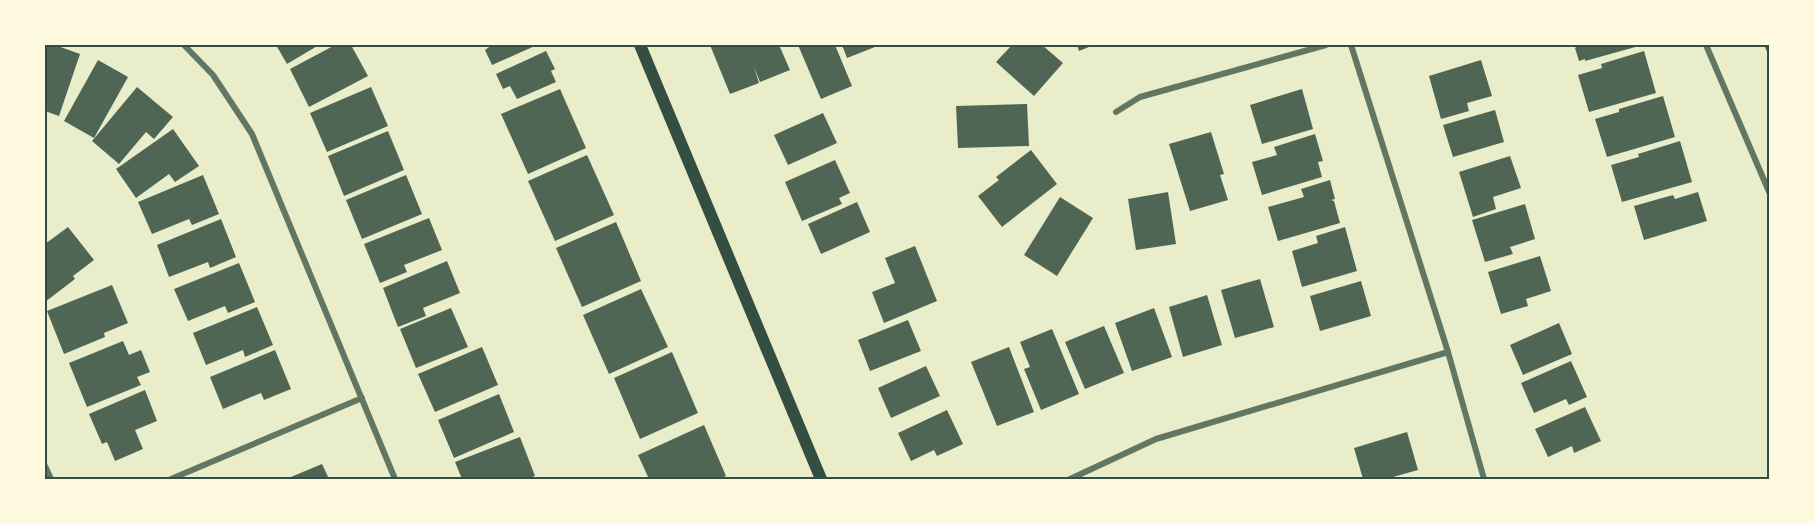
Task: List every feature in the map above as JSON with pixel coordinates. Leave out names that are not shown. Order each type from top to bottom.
[{"type":"main road","points":[[640,45],[821,479]]},
{"type":"street","points":[[184,45],[213,75],[252,134],[395,479]]},
{"type":"street","points":[[1116,112],[1140,97],[1326,45]]},
{"type":"street","points":[[1351,45],[1448,352],[1484,479]]},
{"type":"street","points":[[1706,45],[1770,194]]},
{"type":"street","points":[[1070,479],[1156,440],[1448,352]]},
{"type":"street","points":[[171,479],[362,398]]},
{"type":"street","points":[[45,466],[51,479]]},
{"type":"building","points":[[45,45],[55,45],[80,54],[59,116],[45,111]]},
{"type":"building","points":[[276,45],[319,45],[287,64]]},
{"type":"building","points":[[335,45],[351,45],[368,76],[309,107],[290,69]]},
{"type":"building","points":[[492,45],[537,45],[492,65],[485,50]]},
{"type":"building","points":[[710,45],[779,45],[790,70],[760,82],[754,67],[759,83],[730,94]]},
{"type":"building","points":[[798,45],[835,45],[852,86],[821,99]]},
{"type":"building","points":[[842,45],[880,45],[847,58]]},
{"type":"building","points":[[1012,45],[1042,45],[1063,63],[1034,96],[996,62]]},
{"type":"building","points":[[1077,45],[1094,45],[1079,51]]},
{"type":"building","points":[[1579,45],[1639,46],[1579,61],[1575,48]]},
{"type":"building","points":[[1764,45],[1770,45],[1770,53],[1768,54]]},
{"type":"building","points":[[546,51],[555,69],[551,71],[556,82],[517,99],[510,86],[503,89],[496,74]]},
{"type":"building","points":[[1644,51],[1656,93],[1589,112],[1578,75],[1602,68],[1601,64]]},
{"type":"building","points":[[98,60],[128,77],[94,138],[64,121]]},
{"type":"building","points":[[1481,60],[1492,96],[1467,103],[1469,111],[1441,119],[1429,76]]},
{"type":"building","points":[[137,87],[173,117],[154,139],[146,132],[119,164],[92,141]]},
{"type":"building","points":[[371,87],[388,126],[327,152],[310,113]]},
{"type":"building","points":[[560,89],[586,148],[528,174],[501,114]]},
{"type":"building","points":[[1302,89],[1313,129],[1262,144],[1250,105]]},
{"type":"building","points":[[1663,96],[1675,137],[1607,157],[1595,119]]},
{"type":"building","points":[[1027,104],[1029,146],[958,148],[956,106]]},
{"type":"building","points":[[1495,110],[1504,142],[1453,157],[1443,125]]},
{"type":"building","points":[[823,113],[837,143],[788,165],[774,135]]},
{"type":"building","points":[[173,129],[199,166],[175,182],[169,174],[136,198],[116,169]]},
{"type":"building","points":[[388,131],[404,170],[344,196],[328,156]]},
{"type":"building","points":[[1211,132],[1224,174],[1220,175],[1228,200],[1190,211],[1169,144]]},
{"type":"building","points":[[1315,134],[1323,161],[1318,162],[1322,177],[1262,195],[1252,162],[1277,155],[1274,147]]},
{"type":"building","points":[[1680,141],[1692,182],[1622,202],[1611,165]]},
{"type":"building","points":[[1031,150],[1057,184],[1002,227],[978,196],[999,180],[996,177]]},
{"type":"building","points":[[587,155],[614,215],[555,241],[528,181]]},
{"type":"building","points":[[1510,156],[1521,188],[1493,197],[1496,209],[1473,217],[1459,172]]},
{"type":"building","points":[[835,160],[850,193],[839,198],[842,204],[802,221],[785,182]]},
{"type":"building","points":[[203,175],[219,214],[192,225],[189,219],[152,234],[138,202]]},
{"type":"building","points":[[406,175],[422,214],[362,239],[346,200]]},
{"type":"building","points":[[1330,180],[1335,199],[1331,200],[1334,201],[1340,223],[1278,241],[1268,207],[1304,197],[1301,189]]},
{"type":"building","points":[[1168,192],[1176,244],[1136,250],[1128,199]]},
{"type":"building","points":[[1698,192],[1707,221],[1644,240],[1634,206],[1673,195],[1675,199]]},
{"type":"building","points":[[1060,197],[1093,218],[1057,276],[1024,255]]},
{"type":"building","points":[[857,202],[870,232],[821,254],[808,224]]},
{"type":"building","points":[[1525,204],[1535,239],[1510,247],[1513,254],[1485,262],[1472,220]]},
{"type":"building","points":[[429,218],[442,250],[404,265],[407,272],[380,283],[364,244]]},
{"type":"building","points":[[221,219],[236,257],[210,268],[208,262],[169,277],[157,245]]},
{"type":"building","points":[[616,222],[641,281],[582,307],[556,248]]},
{"type":"building","points":[[68,227],[94,260],[73,276],[75,279],[45,302],[45,244]]},
{"type":"building","points":[[1345,227],[1357,271],[1302,287],[1292,251],[1318,243],[1316,236]]},
{"type":"building","points":[[915,246],[937,301],[884,323],[872,292],[895,283],[885,258]]},
{"type":"building","points":[[1540,256],[1551,291],[1526,299],[1528,306],[1501,314],[1488,272]]},
{"type":"building","points":[[447,261],[460,293],[423,308],[426,316],[398,327],[383,288]]},
{"type":"building","points":[[239,263],[255,302],[228,313],[225,306],[188,321],[174,289]]},
{"type":"building","points":[[1260,279],[1274,327],[1235,338],[1221,290]]},
{"type":"building","points":[[1361,281],[1371,316],[1320,331],[1310,296]]},
{"type":"building","points":[[112,285],[128,323],[104,333],[105,337],[64,354],[47,311]]},
{"type":"building","points":[[641,289],[668,347],[609,374],[583,315]]},
{"type":"building","points":[[1207,295],[1222,345],[1183,357],[1169,307]]},
{"type":"building","points":[[257,307],[273,345],[245,357],[243,350],[206,365],[193,333]]},
{"type":"building","points":[[451,308],[468,347],[416,368],[400,329]]},
{"type":"building","points":[[1154,308],[1172,357],[1132,371],[1115,323]]},
{"type":"building","points":[[908,320],[921,351],[870,371],[858,340]]},
{"type":"building","points":[[1559,323],[1572,354],[1523,375],[1510,345]]},
{"type":"building","points":[[1104,326],[1124,373],[1085,389],[1065,342]]},
{"type":"building","points":[[1052,329],[1079,394],[1041,410],[1024,369],[1030,367],[1020,342]]},
{"type":"building","points":[[123,341],[129,355],[141,350],[150,372],[137,377],[141,385],[87,407],[69,363]]},
{"type":"building","points":[[482,347],[498,385],[435,412],[418,374]]},
{"type":"building","points":[[1009,347],[1034,412],[997,426],[971,362]]},
{"type":"building","points":[[275,350],[291,389],[264,400],[261,393],[223,409],[210,377]]},
{"type":"building","points":[[672,352],[698,413],[640,439],[614,378]]},
{"type":"building","points":[[1571,361],[1587,397],[1569,405],[1566,399],[1534,413],[1521,383]]},
{"type":"building","points":[[926,366],[940,396],[891,418],[878,388]]},
{"type":"building","points":[[145,390],[157,421],[135,430],[143,449],[115,461],[107,442],[102,444],[89,414]]},
{"type":"building","points":[[499,394],[514,432],[454,458],[438,420]]},
{"type":"building","points":[[1585,407],[1601,441],[1574,453],[1572,446],[1548,457],[1535,429]]},
{"type":"building","points":[[947,410],[963,444],[937,456],[934,450],[911,461],[898,433]]},
{"type":"building","points":[[704,425],[726,476],[719,479],[649,479],[638,455]]},
{"type":"building","points":[[1407,432],[1418,470],[1386,479],[1363,479],[1354,448]]},
{"type":"building","points":[[520,437],[535,476],[527,479],[462,479],[455,462]]},
{"type":"building","points":[[322,464],[329,479],[286,479]]}]
